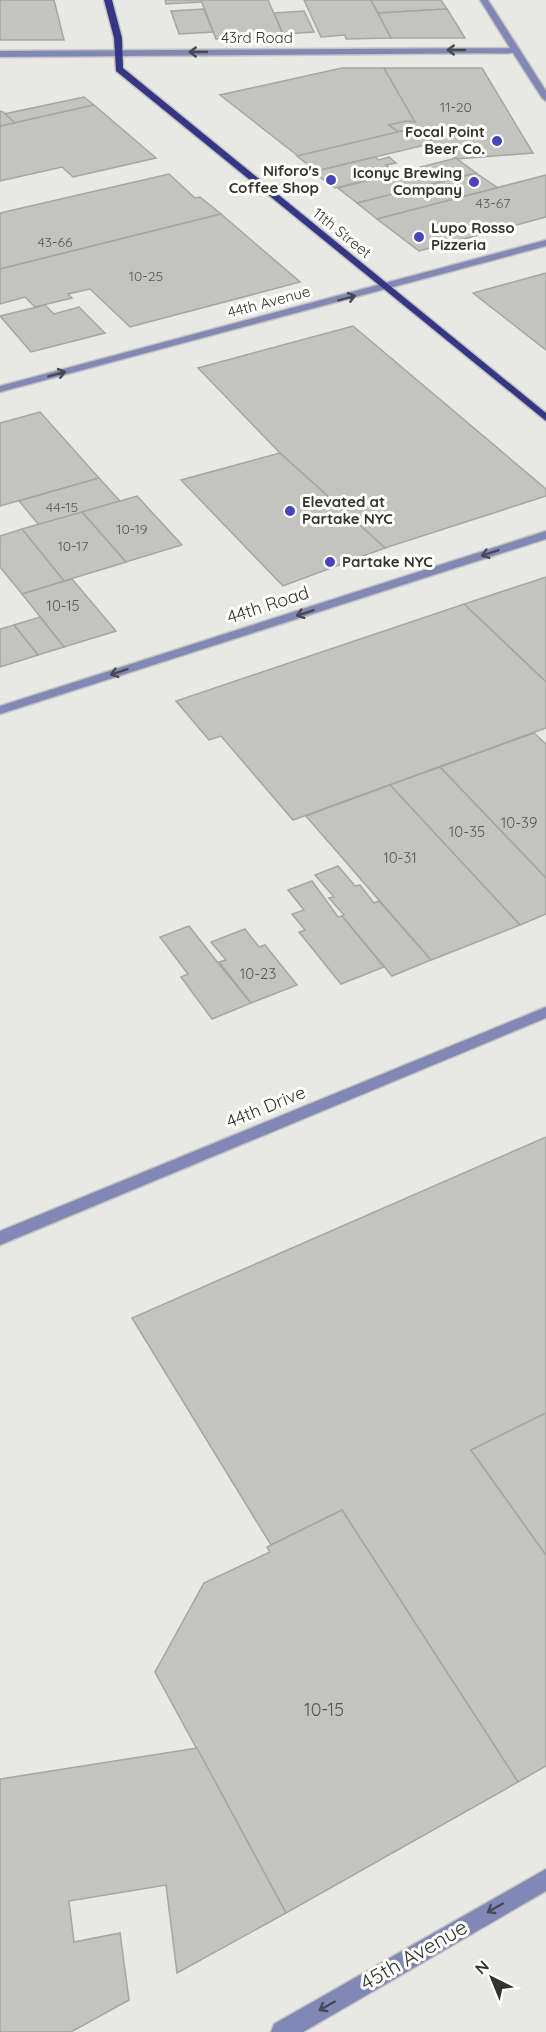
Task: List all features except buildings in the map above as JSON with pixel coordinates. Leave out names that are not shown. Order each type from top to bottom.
[{"type":"main road","name":"11th Street","points":[[108,0],[118,38],[119,69],[546,418]]},
{"type":"street","points":[[484,0],[546,98]]},
{"type":"street","name":"43rd Road","points":[[0,54],[515,50]]},
{"type":"street","name":"44th Avenue","points":[[0,389],[546,243]]},
{"type":"street","name":"44th Road","points":[[0,710],[546,535]]},
{"type":"street","name":"44th Drive","points":[[0,1238],[546,1012]]},
{"type":"street","name":"45th Avenue","points":[[282,2032],[546,1879]]},
{"type":"place","name":"Focal Point Beer Co.","points":[[497,141]]},
{"type":"place","name":"Niforo's Coffee Shop","points":[[331,180]]},
{"type":"place","name":"Iconyc Brewing Company","points":[[474,182]]},
{"type":"place","name":"Lupo Rosso Pizzeria","points":[[419,237]]},
{"type":"place","name":"Elevated at Partake NYC","points":[[290,511]]},
{"type":"place","name":"Partake NYC","points":[[330,562]]}]
